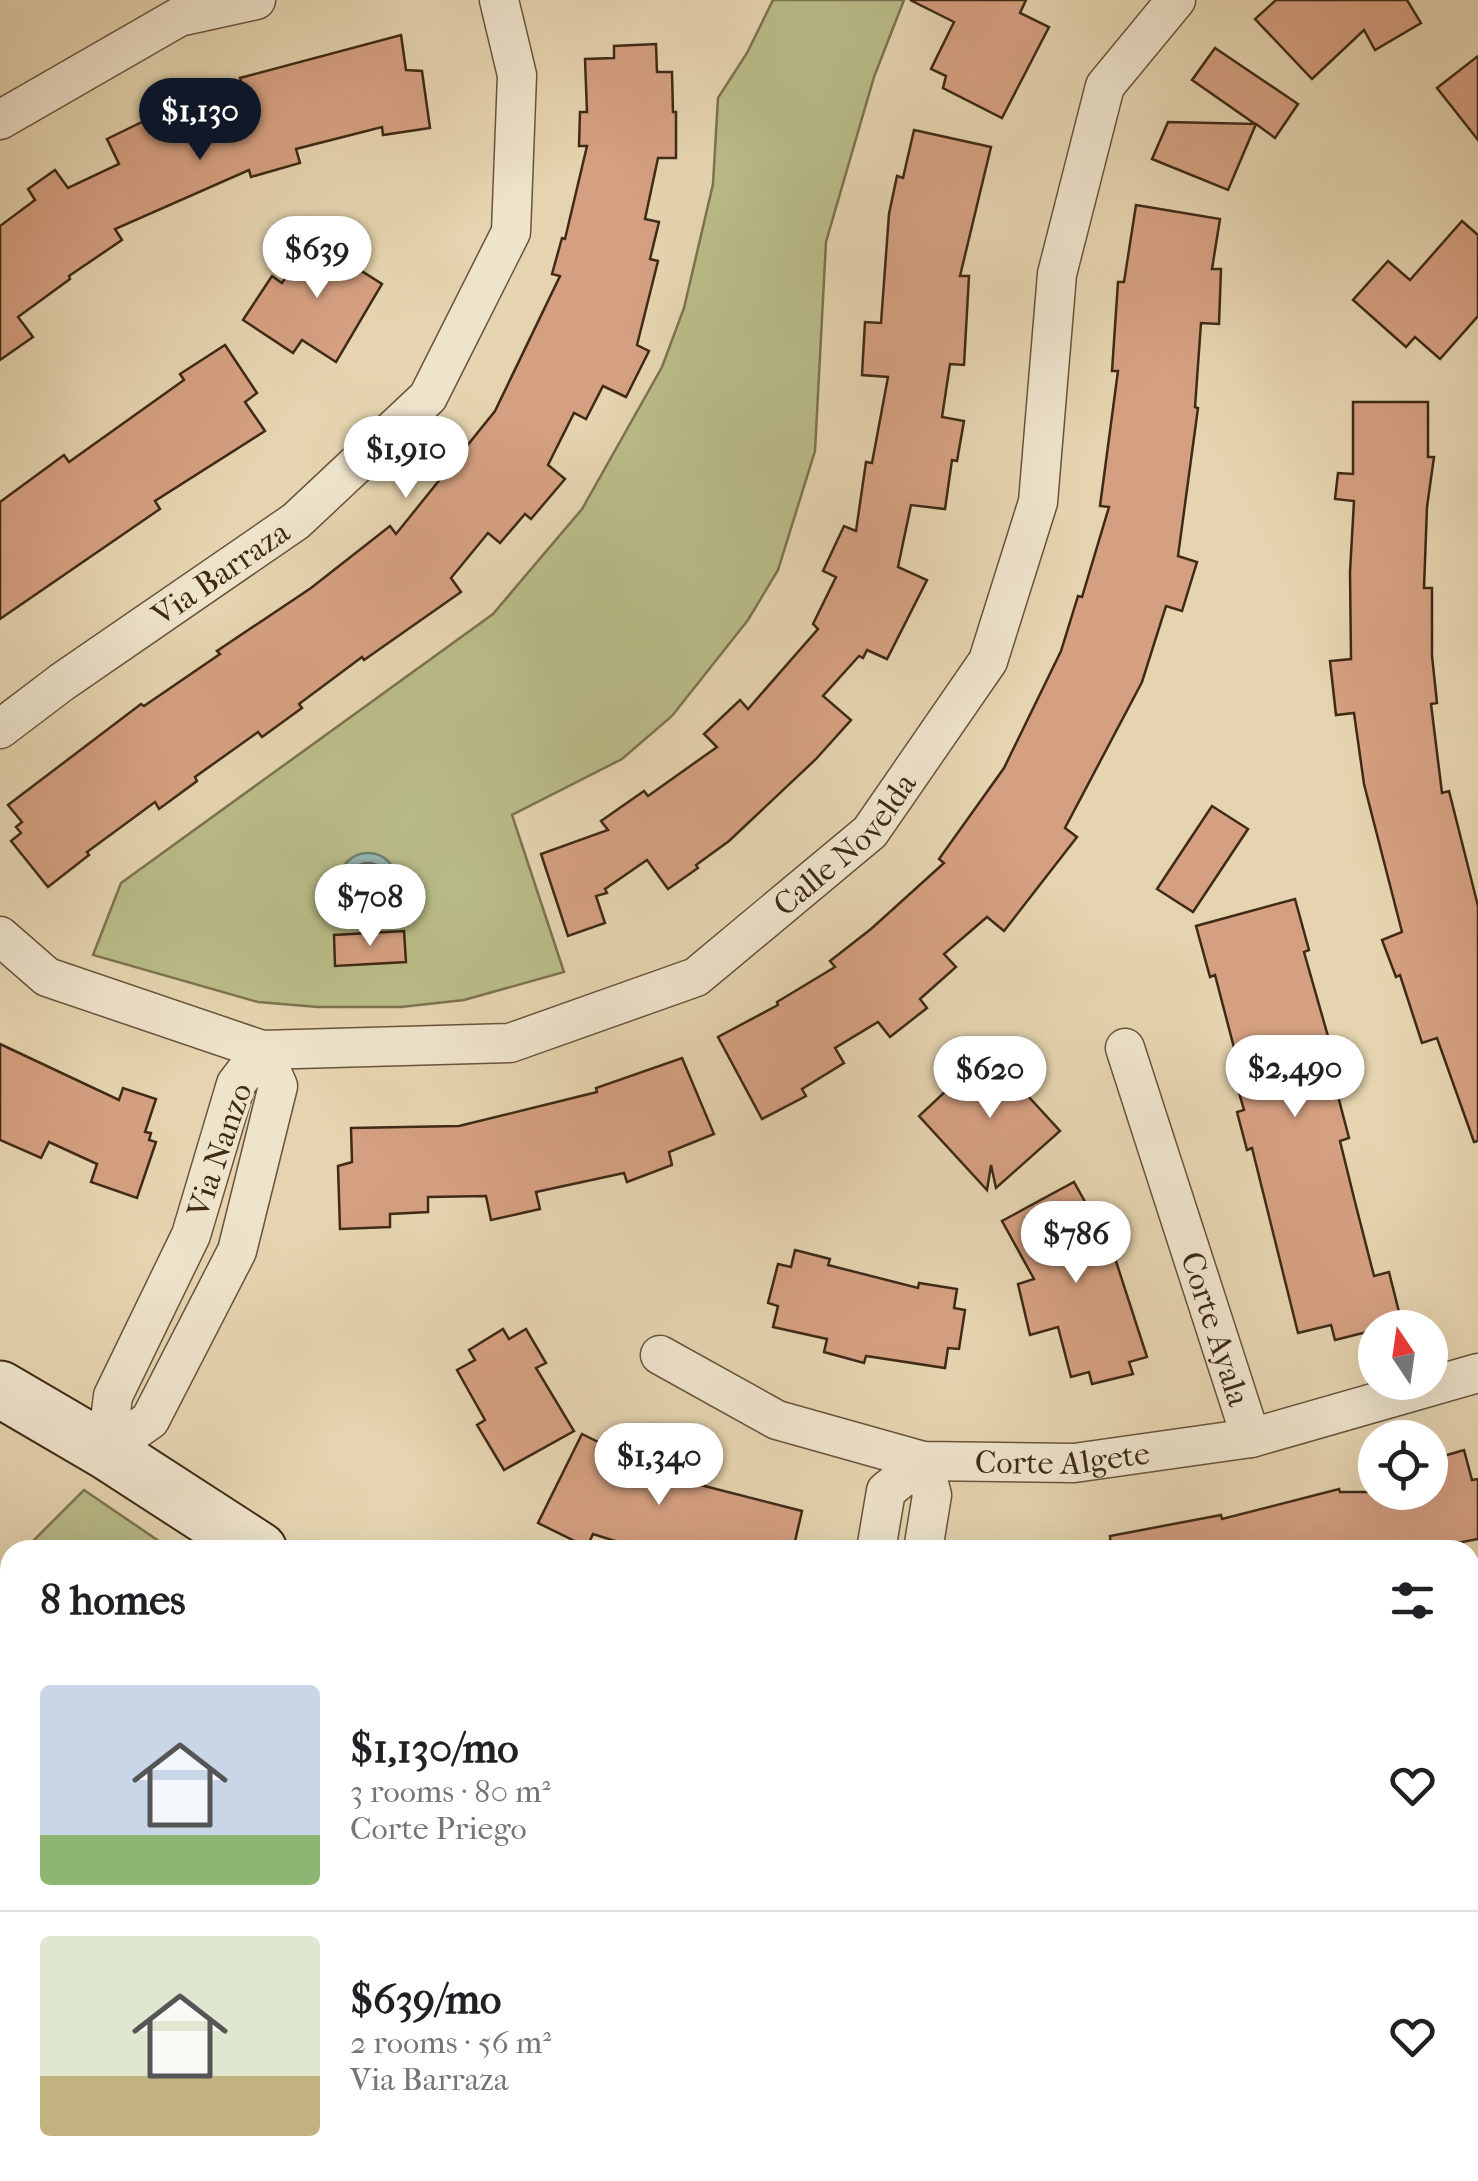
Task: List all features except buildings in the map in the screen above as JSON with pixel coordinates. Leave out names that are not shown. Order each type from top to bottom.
[{"type":"street","points":[[0,120],[177,8],[256,0]]},
{"type":"street","name":"Via Barraza","points":[[0,729],[296,521],[428,398],[511,232],[517,75],[498,0]]},
{"type":"street","name":"Calle Novelda","points":[[0,936],[47,977],[262,1050],[510,1043],[696,976],[870,832],[988,661],[1038,502],[1057,274],[1105,86],[1176,0]]},
{"type":"street","name":"Corte Ayala","points":[[1125,1048],[1251,1438]]},
{"type":"street","name":"Via Nanzo","points":[[106,1451],[150,1420],[237,1251],[278,1086],[262,1050]]},
{"type":"street","name":"Corte Algete","points":[[660,1356],[777,1420],[923,1461],[1074,1463],[1251,1438],[1478,1373]]},
{"type":"street","points":[[0,1389],[106,1451],[244,1540]]},
{"type":"street","points":[[878,1540],[886,1492],[923,1461],[932,1494],[925,1540]]},
{"type":"green space","points":[[773,0],[904,0],[874,77],[826,242],[815,451],[778,570],[748,620],[672,716],[622,759],[512,815],[564,972],[464,1000],[401,1007],[318,1007],[258,1002],[93,955],[121,883],[493,614],[582,509],[662,367],[684,308],[713,184],[718,98],[747,53]]},
{"type":"green space","points":[[84,1490],[157,1540],[34,1540]]},
{"type":"water","points":[[368,853],[388,862],[397,882],[388,902],[368,911],[348,902],[339,882],[348,862]]}]
